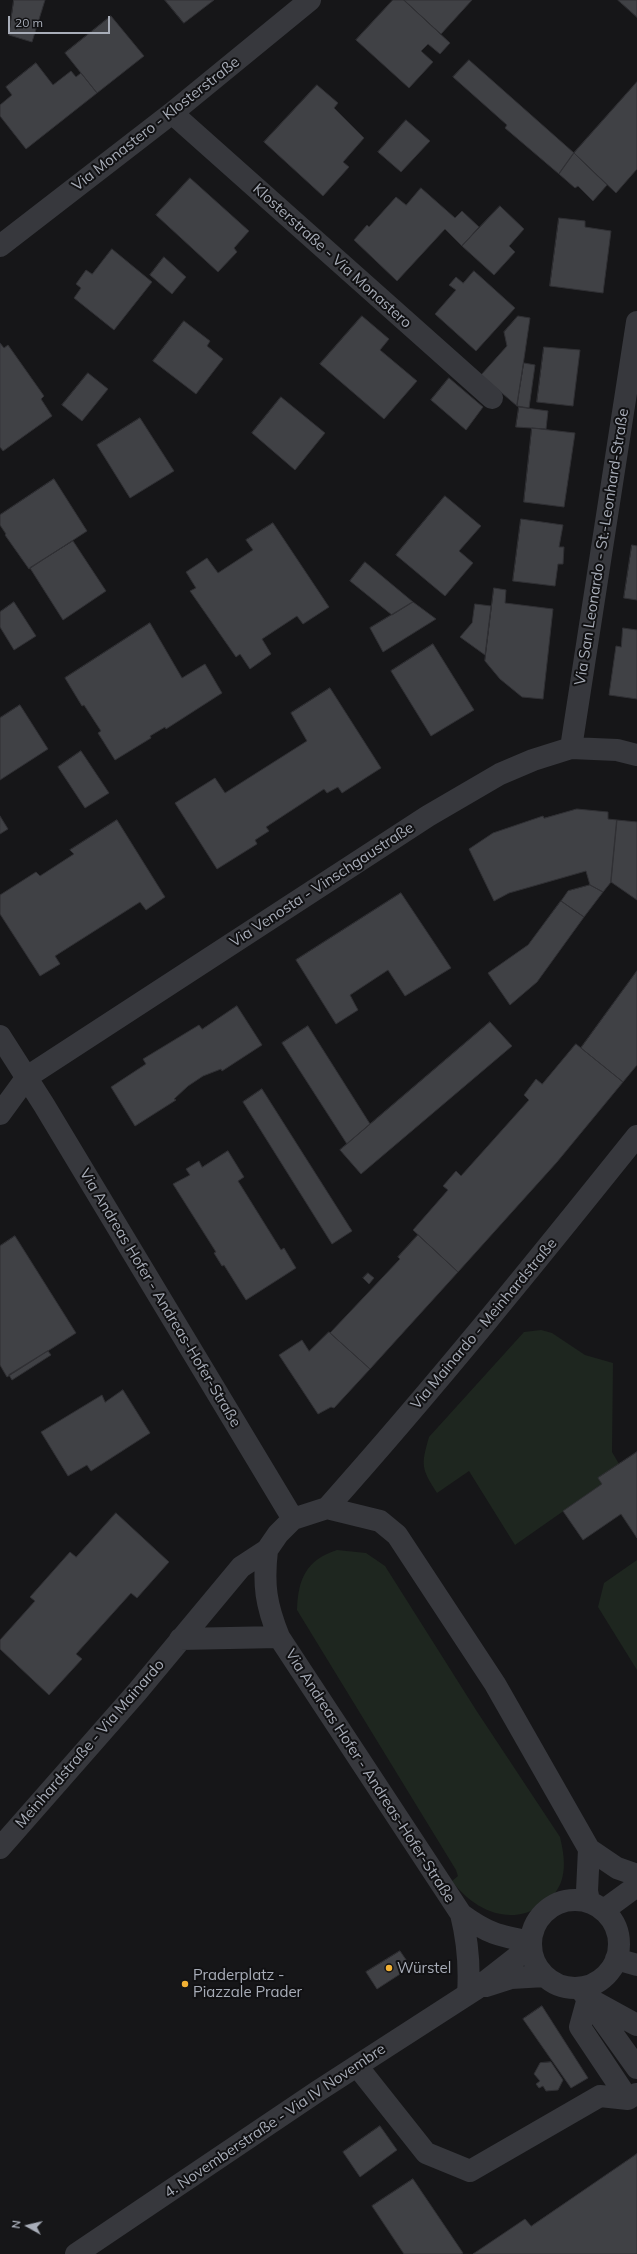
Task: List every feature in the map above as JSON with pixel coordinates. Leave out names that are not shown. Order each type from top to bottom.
[{"type":"street","name":"Via Monastero - Klosterstraße","points":[[0,246],[172,113],[310,0]]},
{"type":"street","name":"Klosterstraße - Via Monastero","points":[[172,113],[492,398]]},
{"type":"street","name":"Via San Leonardo - St.-Leonhard-Straße","points":[[571,748],[637,322]]},
{"type":"street","name":"Via Venosta - Vinschgaustraße","points":[[27,1077],[468,792],[520,765],[571,748],[617,750],[637,755]]},
{"type":"street","name":"Via Andreas Hofer - Andreas-Hofer-Straße","points":[[0,1036],[27,1077],[292,1519]]},
{"type":"street","points":[[0,1114],[27,1077]]},
{"type":"street","name":"Via Mainardo - Meinhardstraße","points":[[327,1508],[388,1440],[506,1299],[637,1136]]},
{"type":"street","points":[[180,1640],[241,1567],[267,1550],[278,1534],[292,1519],[327,1508],[380,1521],[397,1536],[495,1684],[589,1849],[617,1868],[637,1875]]},
{"type":"street","name":"Via Andreas Hofer - Andreas-Hofer-Straße","points":[[267,1550],[264,1576],[265,1595],[279,1637],[462,1914]]},
{"type":"street","name":"Via Andreas Hofer - Andreas-Hofer-Straße","points":[[180,1640],[279,1637]]},
{"type":"street","name":"Meinhardstraße - Via Mainardo","points":[[0,1848],[180,1640]]},
{"type":"street","points":[[589,1849],[587,1891],[597,1906],[617,1930],[619,1944],[613,1966],[603,1978],[583,1993],[580,2027],[633,2096]]},
{"type":"street","points":[[637,1886],[597,1906],[569,1900],[560,1902],[547,1910],[534,1928],[531,1944],[536,1964],[545,1976],[559,1985],[583,1993],[637,2025]]},
{"type":"street","points":[[462,1914],[479,1928],[494,1935],[531,1944]]},
{"type":"street","points":[[462,1914],[468,1942],[472,1991]]},
{"type":"street","name":"4. Novemberstraße - Via IV Novembre","points":[[76,2254],[472,1991],[531,1944]]},
{"type":"street","points":[[616,1959],[637,1965]]},
{"type":"street","name":"4. Novemberstraße - Via IV Novembre","points":[[472,1991],[511,1978],[545,1976]]},
{"type":"street","points":[[583,1993],[637,2068]]},
{"type":"street","points":[[357,2066],[426,2153],[470,2171],[600,2096],[633,2096]]},
{"type":"shaded area","points":[[541,1330],[552,1333],[585,1355],[613,1363],[612,1452],[619,1464],[602,1484],[515,1545],[469,1471],[437,1493],[425,1472],[424,1460],[429,1437],[524,1332]]},
{"type":"shaded area","points":[[337,1550],[366,1553],[385,1566],[476,1710],[560,1837],[564,1863],[562,1879],[554,1894],[542,1905],[517,1915],[505,1915],[493,1912],[481,1907],[471,1900],[452,1881],[458,1876],[456,1870],[297,1610],[299,1589],[306,1572],[318,1559]]},
{"type":"shaded area","points":[[637,1560],[637,1670],[598,1607],[604,1583]]},
{"type":"building","points":[[14,0],[45,0],[32,42],[9,35]]},
{"type":"building","points":[[165,0],[214,0],[184,23]]},
{"type":"building","points":[[393,0],[404,0],[450,43],[440,54],[428,44],[421,51],[433,62],[409,88],[356,40]]},
{"type":"building","points":[[404,0],[472,0],[441,34]]},
{"type":"building","points":[[618,0],[637,0],[637,17]]},
{"type":"building","points":[[111,16],[144,56],[97,93],[65,53]]},
{"type":"building","points":[[469,60],[574,153],[559,174],[505,128],[507,125],[453,77]]},
{"type":"building","points":[[36,63],[53,85],[71,71],[76,77],[81,73],[97,93],[26,149],[0,116],[0,105],[12,95],[6,87]]},
{"type":"building","points":[[637,82],[637,169],[616,193],[574,153]]},
{"type":"building","points":[[317,85],[338,103],[334,108],[364,138],[343,162],[349,167],[323,196],[264,142]]},
{"type":"building","points":[[406,120],[430,141],[401,172],[378,152]]},
{"type":"building","points":[[574,153],[607,185],[593,201],[578,186],[575,188],[559,174]]},
{"type":"building","points":[[190,178],[249,231],[234,248],[237,252],[218,272],[156,215]]},
{"type":"building","points":[[421,188],[455,218],[462,211],[479,227],[462,246],[445,229],[397,281],[354,240],[367,225],[369,227],[396,197],[406,205]]},
{"type":"building","points":[[500,206],[524,229],[509,246],[515,252],[494,275],[462,246]]},
{"type":"building","points":[[559,218],[585,221],[585,227],[611,231],[603,293],[550,286]]},
{"type":"building","points":[[112,249],[152,282],[114,330],[74,298],[81,288],[76,284],[86,270],[92,274]]},
{"type":"building","points":[[164,257],[186,277],[172,294],[150,275]]},
{"type":"building","points":[[474,271],[515,308],[476,351],[435,314],[456,290],[449,285],[456,277],[463,283]]},
{"type":"building","points":[[362,316],[389,339],[380,350],[417,381],[384,419],[320,364]]},
{"type":"building","points":[[518,316],[530,318],[517,406],[481,375],[507,346],[504,332]]},
{"type":"building","points":[[184,321],[210,341],[207,346],[223,359],[196,394],[153,361]]},
{"type":"building","points":[[0,343],[4,348],[8,345],[44,396],[41,399],[52,416],[3,451],[0,447]]},
{"type":"building","points":[[544,347],[580,350],[573,406],[537,402]]},
{"type":"building","points":[[524,363],[535,365],[529,408],[517,406]]},
{"type":"building","points":[[88,373],[108,389],[82,421],[62,405]]},
{"type":"building","points":[[449,378],[483,407],[466,430],[431,400]]},
{"type":"building","points":[[281,397],[325,433],[295,470],[252,433]]},
{"type":"building","points":[[519,407],[548,411],[546,429],[516,427]]},
{"type":"building","points":[[140,418],[174,471],[130,498],[97,445]]},
{"type":"building","points":[[532,428],[575,433],[564,507],[524,502]]},
{"type":"building","points":[[54,479],[87,531],[29,569],[5,535],[6,534],[0,525],[0,515]]},
{"type":"building","points":[[445,496],[481,526],[459,551],[473,563],[445,596],[396,555]]},
{"type":"building","points":[[521,519],[563,525],[559,547],[564,547],[563,564],[558,564],[555,586],[513,581]]},
{"type":"building","points":[[273,523],[329,607],[303,624],[297,616],[262,639],[271,654],[250,669],[240,654],[236,657],[190,591],[196,588],[186,572],[207,558],[218,573],[253,550],[246,540]]},
{"type":"building","points":[[73,541],[106,591],[63,620],[30,568]]},
{"type":"building","points":[[632,545],[637,546],[637,600],[624,598]]},
{"type":"building","points":[[365,562],[413,602],[392,615],[350,581]]},
{"type":"building","points":[[494,588],[506,590],[505,603],[553,609],[543,699],[522,697],[500,679],[485,661]]},
{"type":"building","points":[[14,602],[36,636],[14,650],[0,627],[0,612]]},
{"type":"building","points":[[413,602],[436,619],[383,652],[370,628]]},
{"type":"building","points":[[475,604],[491,606],[485,655],[460,637],[472,623]]},
{"type":"building","points":[[150,623],[182,678],[205,664],[222,693],[166,729],[165,727],[150,736],[151,738],[115,760],[98,733],[101,731],[84,705],[82,706],[65,678]]},
{"type":"building","points":[[623,628],[637,630],[637,699],[609,695],[616,646],[621,647]]},
{"type":"building","points":[[433,644],[474,710],[431,736],[391,671]]},
{"type":"building","points":[[330,688],[381,768],[342,793],[338,787],[327,793],[324,789],[266,827],[269,831],[255,840],[257,844],[217,869],[175,803],[215,778],[225,793],[307,741],[291,713]]},
{"type":"building","points":[[20,705],[48,749],[0,780],[0,718]]},
{"type":"building","points":[[81,751],[109,793],[85,808],[58,767]]},
{"type":"building","points":[[577,809],[608,812],[608,819],[617,820],[611,882],[603,892],[590,885],[586,871],[509,893],[494,901],[469,849],[493,833],[543,816],[544,818]]},
{"type":"building","points":[[0,816],[8,829],[0,834]]},
{"type":"building","points":[[117,820],[165,897],[146,910],[140,902],[55,956],[60,964],[40,976],[0,914],[0,895],[36,872],[40,876],[74,854],[70,850]]},
{"type":"building","points":[[617,820],[637,822],[637,900],[611,882]]},
{"type":"building","points":[[590,885],[603,892],[584,917],[561,901],[568,891]]},
{"type":"building","points":[[401,893],[451,968],[405,996],[388,970],[350,995],[358,1010],[336,1024],[296,960]]},
{"type":"building","points":[[561,901],[584,917],[537,982],[510,1005],[488,973],[528,945]]},
{"type":"building","points":[[637,971],[637,1065],[623,1082],[581,1048]]},
{"type":"building","points":[[237,1006],[262,1045],[222,1071],[221,1069],[203,1076],[188,1086],[174,1099],[176,1100],[135,1126],[111,1087],[146,1064],[143,1059],[199,1025],[202,1029]]},
{"type":"building","points":[[490,1022],[512,1046],[361,1174],[340,1150]]},
{"type":"building","points":[[308,1026],[370,1124],[347,1144],[282,1043]]},
{"type":"building","points":[[576,1044],[623,1082],[557,1162],[458,1272],[413,1230],[448,1190],[443,1186],[456,1171],[461,1176],[529,1100],[524,1095],[536,1079],[542,1084]]},
{"type":"building","points":[[262,1089],[352,1231],[332,1244],[243,1102]]},
{"type":"building","points":[[228,1151],[244,1177],[238,1181],[281,1250],[284,1248],[296,1268],[246,1300],[224,1265],[222,1266],[214,1253],[216,1252],[173,1184],[190,1175],[186,1169],[199,1161],[202,1167]]},
{"type":"building","points":[[418,1235],[458,1272],[370,1369],[330,1333],[400,1259],[398,1257]]},
{"type":"building","points":[[15,1236],[76,1333],[7,1377],[0,1365],[0,1246]]},
{"type":"building","points":[[368,1273],[374,1278],[369,1284],[363,1278]]},
{"type":"building","points":[[329,1332],[370,1369],[334,1408],[331,1407],[318,1414],[279,1355],[302,1340],[309,1351]]},
{"type":"building","points":[[48,1351],[51,1355],[12,1380],[9,1375]]},
{"type":"building","points":[[123,1390],[150,1433],[91,1471],[87,1465],[68,1476],[41,1432],[102,1395],[105,1402]]},
{"type":"building","points":[[637,1452],[637,1538],[621,1514],[583,1540],[563,1511],[602,1484],[598,1478]]},
{"type":"building","points":[[116,1513],[169,1562],[137,1598],[131,1593],[76,1654],[82,1659],[49,1695],[0,1649],[0,1640],[35,1601],[30,1597],[70,1552],[76,1557]]},
{"type":"building","points":[[400,1951],[411,1967],[377,1989],[366,1972]]},
{"type":"building","points":[[542,2006],[588,2078],[571,2088],[523,2019]]},
{"type":"building","points":[[551,2062],[563,2080],[558,2090],[546,2091],[543,2086],[539,2088],[536,2084],[540,2081],[534,2074],[540,2063]]},
{"type":"building","points":[[380,2126],[397,2150],[360,2177],[343,2152]]},
{"type":"building","points":[[637,2154],[637,2254],[473,2254],[525,2219],[531,2226]]},
{"type":"building","points":[[413,2179],[463,2253],[404,2254],[372,2206]]},
{"type":"place","name":"Würstel","points":[[389,1968]]},
{"type":"place","name":"Praderplatz - Piazzale Prader","points":[[185,1984]]}]
